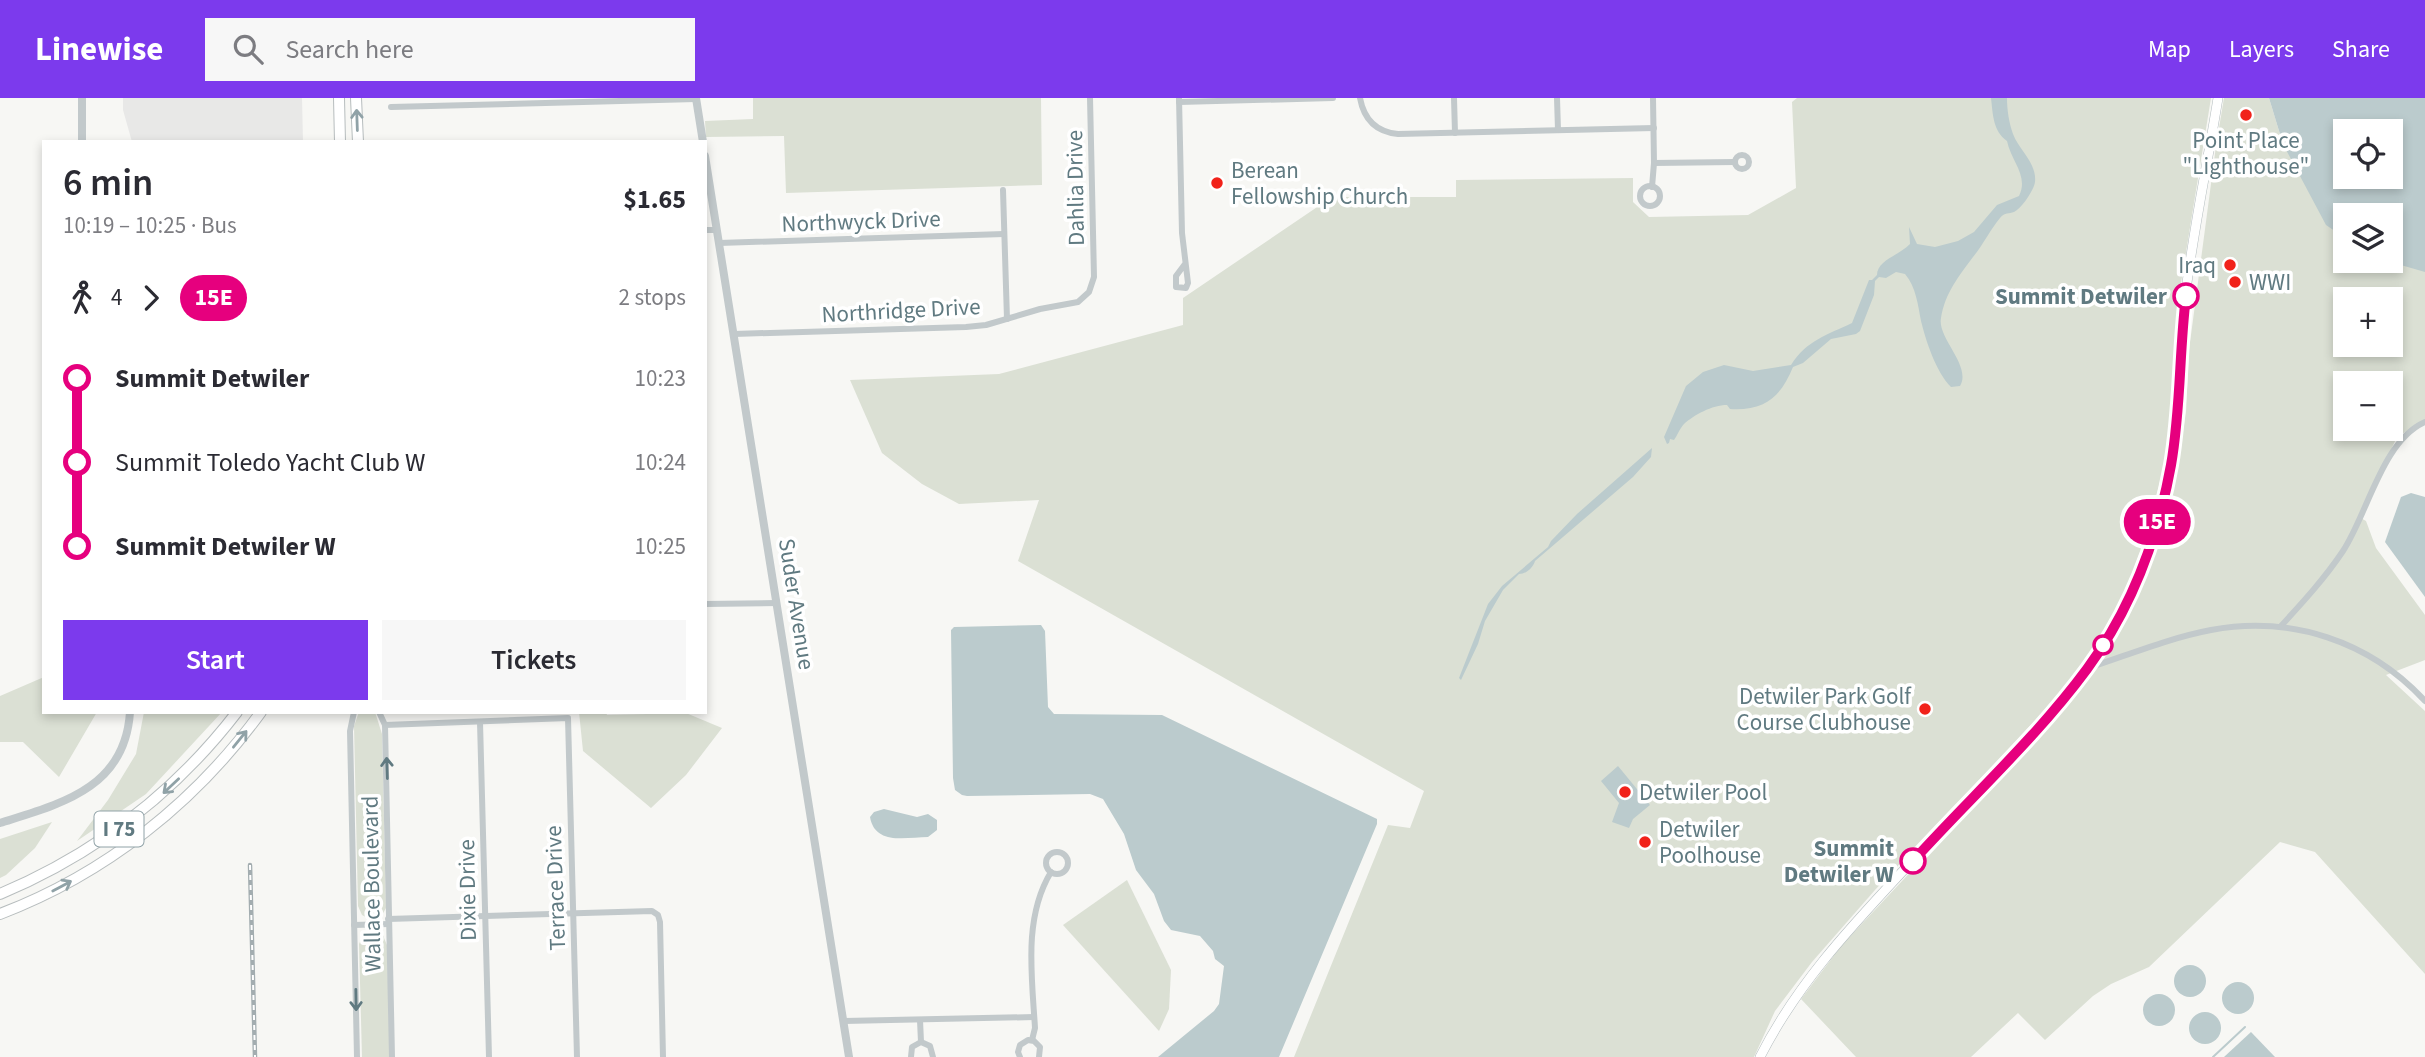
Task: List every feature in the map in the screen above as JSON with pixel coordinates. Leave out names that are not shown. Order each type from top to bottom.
[{"type":"highway","points":[[339,98],[340,140]]},
{"type":"highway","points":[[356,98],[358,140]]},
{"type":"highway","name":"I 75","points":[[0,894],[65,863],[127,823],[174,784],[235,714]]},
{"type":"highway","name":"I 75","points":[[0,915],[46,895],[108,859],[166,816],[218,765],[259,714]]},
{"type":"main road","points":[[1760,1057],[1796,995],[1830,950],[2036,730],[2088,668],[2115,625],[2137,581],[2166,491],[2179,409],[2186,296],[2218,98]]},
{"type":"street","points":[[82,98],[82,140]]},
{"type":"street","points":[[391,107],[578,104],[696,98],[703,140]]},
{"type":"street","name":"Dahlia Drive","points":[[1090,98],[1094,277]]},
{"type":"street","points":[[1185,264],[1179,100],[1333,98]]},
{"type":"street","points":[[1360,98],[1366,118],[1376,128],[1398,134],[1654,128]]},
{"type":"street","points":[[1454,98],[1455,133]]},
{"type":"street","points":[[1557,98],[1558,130]]},
{"type":"street","points":[[1652,187],[1653,98]]},
{"type":"street","points":[[1654,163],[1735,162]]},
{"type":"street","name":"Suder Avenue","points":[[707,168],[849,1057]]},
{"type":"street","points":[[1003,190],[1007,319]]},
{"type":"street","points":[[707,230],[717,230]]},
{"type":"street","name":"Northwyck Drive","points":[[719,243],[1004,234]]},
{"type":"street","name":"Northridge Drive","points":[[734,334],[966,327],[1078,302],[1089,292],[1094,277]]},
{"type":"street","points":[[2281,626],[2342,552],[2356,529],[2397,443],[2425,422]]},
{"type":"street","points":[[707,604],[777,603]]},
{"type":"street","points":[[2088,668],[2210,630],[2281,626],[2319,634],[2366,653],[2399,676],[2425,701]]},
{"type":"street","points":[[0,823],[63,803],[94,784],[120,749],[130,714]]},
{"type":"street","name":"Wallace Boulevard","points":[[354,714],[350,731],[358,1057]]},
{"type":"street","name":"Wallace Boulevard","points":[[380,714],[385,725],[392,1057]]},
{"type":"street","name":"Terrace Drive","points":[[480,722],[568,719],[577,1057]]},
{"type":"street","points":[[385,725],[480,722]]},
{"type":"street","name":"Dixie Drive","points":[[480,722],[489,1057]]},
{"type":"street","points":[[1032,1040],[1034,914],[1040,893],[1051,872]]},
{"type":"street","points":[[354,925],[485,916],[652,911],[660,922],[663,1057]]},
{"type":"street","points":[[844,1021],[1034,1017]]},
{"type":"street","points":[[920,1020],[921,1042]]},
{"type":"street","points":[[1020,1057],[1020,1045],[1026,1040],[1032,1040],[1040,1047],[1039,1057]]},
{"type":"street","points":[[911,1057],[912,1047],[921,1042]]},
{"type":"street","points":[[921,1042],[930,1046],[933,1057]]},
{"type":"shaded area","points":[[123,98],[302,98],[303,140],[131,140],[123,110]]},
{"type":"shaded area","points":[[753,98],[1041,98],[1042,185],[786,193],[784,136],[706,137],[705,121],[753,119]]},
{"type":"shaded area","points":[[1797,98],[2211,98],[2181,283],[2172,419],[2166,457],[2147,534],[2121,602],[2093,650],[2061,693],[1875,890],[1812,962],[1775,1011],[1754,1057],[1294,1057],[1388,825],[1410,828],[1424,791],[1018,561],[1039,500],[959,504],[922,484],[882,453],[850,380],[999,374],[1183,325],[1183,298],[1332,197],[1456,197],[1456,180],[1633,178],[1633,202],[1649,217],[1748,215],[1796,188],[1792,102]]},
{"type":"shaded area","points":[[1991,98],[2007,98],[2012,130],[2033,169],[2035,182],[2021,207],[2004,215],[1996,223],[1958,278],[1946,301],[1941,326],[1962,370],[1960,386],[1951,387],[1941,373],[1926,338],[1912,285],[1905,274],[1896,272],[1886,278],[1879,277],[1875,281],[1874,295],[1860,331],[1831,339],[1803,363],[1793,367],[1783,386],[1770,400],[1743,409],[1730,409],[1727,405],[1704,411],[1684,424],[1674,440],[1670,439],[1667,444],[1664,437],[1686,386],[1703,372],[1724,365],[1753,371],[1791,365],[1811,344],[1852,323],[1869,280],[1877,275],[1881,265],[1910,244],[1909,227],[1917,244],[1935,247],[1958,241],[1974,232],[1997,205],[2019,196],[2022,189],[2021,175],[2007,141],[1996,127]]},
{"type":"shaded area","points":[[2224,98],[2269,98],[2283,144],[2333,215],[2333,273],[2403,273],[2403,262],[2425,264],[2425,420],[2403,433],[2403,371],[2333,371],[2333,441],[2395,441],[2359,517],[2366,521],[2376,548],[2425,615],[2425,660],[2386,675],[2425,711],[2425,974],[2315,852],[2280,842],[2149,967],[2111,984],[2093,996],[2045,1040],[2018,1013],[1971,1057],[1856,1057],[1801,999],[1842,945],[2069,703],[2113,642],[2135,603],[2164,526],[2186,412],[2189,350]]},
{"type":"shaded area","points":[[2269,98],[2425,98],[2425,272],[2403,266],[2403,203],[2333,203],[2333,230],[2326,225],[2283,144]]},
{"type":"shaded area","points":[[1652,448],[1651,457],[1633,477],[1503,590],[1485,621],[1478,644],[1461,680],[1459,678],[1488,604],[1502,586],[1548,547],[1577,514]]},
{"type":"shaded area","points":[[2411,493],[2425,497],[2425,597],[2385,542],[2401,497]]},
{"type":"shaded area","points":[[1041,625],[1045,631],[1048,707],[1054,714],[1162,715],[1377,819],[1279,1057],[1158,1057],[1214,1011],[1219,1004],[1224,966],[1215,959],[1213,951],[1200,936],[1171,930],[1164,921],[1154,894],[1136,870],[1124,834],[1103,799],[1090,794],[967,796],[955,790],[951,630],[954,627]]},
{"type":"shaded area","points":[[42,678],[42,714],[96,714],[59,777],[23,742],[0,742],[0,696]]},
{"type":"shaded area","points":[[144,714],[220,714],[146,794],[77,841],[108,800],[136,754]]},
{"type":"shaded area","points":[[358,714],[376,714],[382,734],[386,908],[381,917],[373,921],[362,915],[358,906],[354,726]]},
{"type":"shaded area","points":[[579,714],[688,714],[722,728],[686,775],[651,808],[583,751]]},
{"type":"shaded area","name":"Detwiler Pool","points":[[1618,766],[1650,805],[1633,819],[1629,828],[1612,822],[1619,803],[1601,781]]},
{"type":"shaded area","points":[[884,809],[917,817],[928,814],[937,820],[937,830],[928,837],[885,836],[873,826],[870,817],[874,812]]},
{"type":"shaded area","points":[[52,822],[35,848],[0,878],[0,839]]},
{"type":"shaded area","points":[[1127,880],[1171,970],[1169,1009],[1159,1031],[1063,925]]},
{"type":"shaded area","points":[[369,929],[381,931],[387,945],[390,1057],[362,1057],[359,944]]},
{"type":"shaded area","points":[[2190,965],[2201,970],[2206,981],[2201,992],[2190,997],[2179,992],[2174,981],[2179,970]]},
{"type":"shaded area","points":[[2238,982],[2249,987],[2254,998],[2249,1009],[2238,1014],[2227,1009],[2222,998],[2227,987]]},
{"type":"shaded area","points":[[2159,994],[2170,999],[2175,1010],[2170,1021],[2159,1026],[2148,1021],[2143,1010],[2148,999]]},
{"type":"shaded area","points":[[2205,1012],[2216,1017],[2221,1028],[2216,1039],[2205,1044],[2194,1039],[2189,1028],[2194,1017]]},
{"type":"shaded area","points":[[2251,1032],[2275,1057],[2224,1057]]},
{"type":"waterway","points":[[2213,1057],[2245,1027]]},
{"type":"railway","points":[[250,865],[255,1057]]},
{"type":"bus line","name":"15E","points":[[1913,861],[2068,693],[2101,649],[2126,604],[2151,544],[2171,467],[2179,409],[2186,296]]},
{"type":"place","name":"Point Place \"Lighthouse\"","points":[[2246,115]]},
{"type":"place","name":"Berean Fellowship Church","points":[[1217,183]]},
{"type":"place","name":"Iraq","points":[[2230,265]]},
{"type":"place","name":"WWI","points":[[2235,282]]},
{"type":"place","name":"Summit Detwiler","points":[[2186,296]]},
{"type":"place","name":"Detwiler Park Golf Course Clubhouse","points":[[1925,709]]},
{"type":"place","name":"Detwiler Pool","points":[[1625,792]]},
{"type":"place","name":"Detwiler Poolhouse","points":[[1645,842]]},
{"type":"place","name":"Summit Detwiler W","points":[[1913,861]]}]
